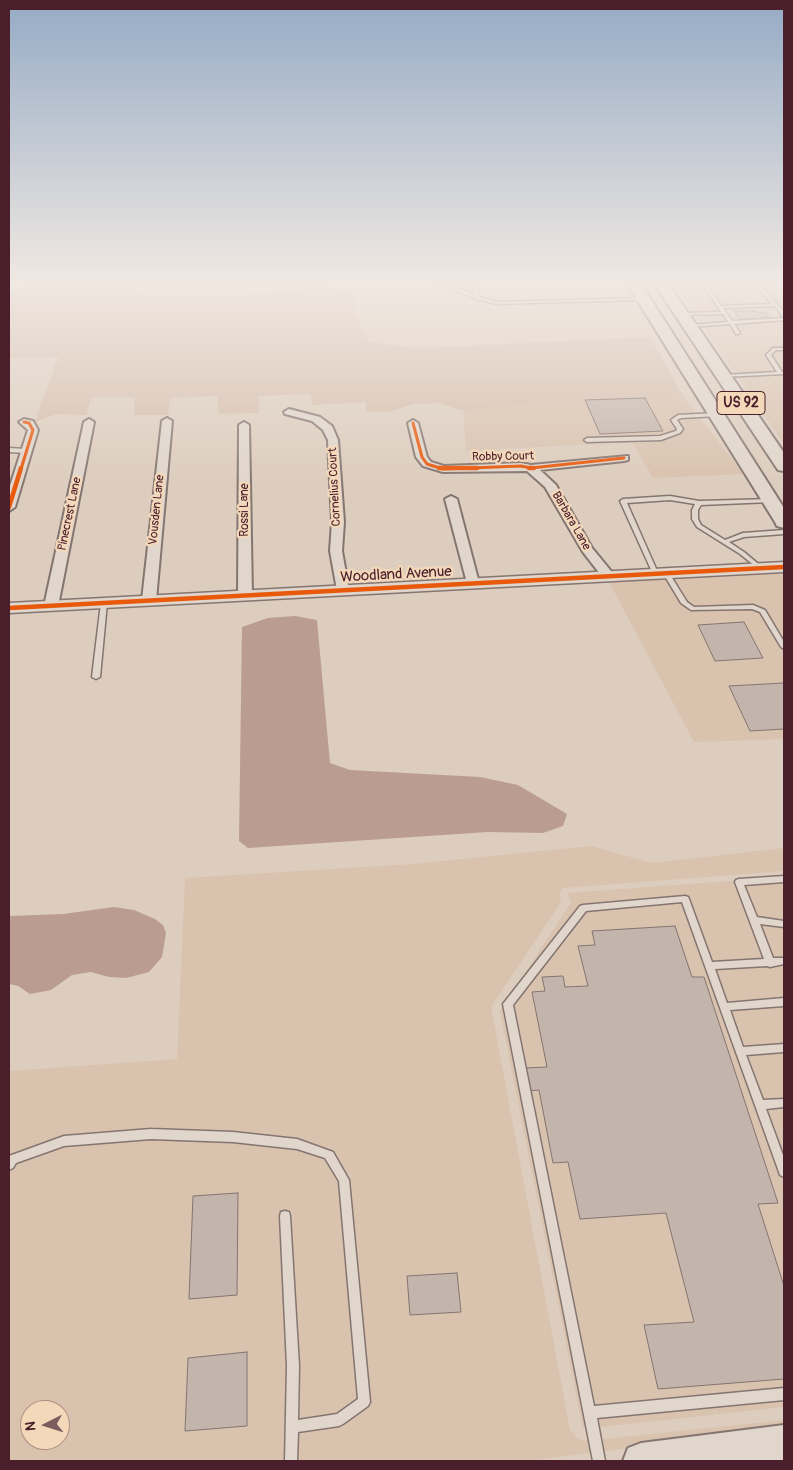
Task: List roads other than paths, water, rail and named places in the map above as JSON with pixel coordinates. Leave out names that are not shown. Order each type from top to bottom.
[{"type":"main road","name":"US 92","points":[[675,348],[784,522]]},
{"type":"main road","name":"US 92","points":[[704,348],[783,462]]},
{"type":"main road","points":[[641,1461],[784,1443]]},
{"type":"street","name":"Cornelius Court","points":[[289,412],[316,419],[328,428],[333,440],[338,522],[336,551],[343,590]]},
{"type":"street","name":"Vousden Lane","points":[[149,600],[167,421]]},
{"type":"street","points":[[9,507],[33,430],[29,424],[24,422]]},
{"type":"street","name":"Pinecrest Lane","points":[[51,606],[89,422]]},
{"type":"street","name":"Robby Court","points":[[413,423],[422,457],[432,466],[443,469],[521,466],[531,468],[624,458]]},
{"type":"street","name":"Rossi Lane","points":[[244,425],[245,595]]},
{"type":"street","name":"Barbara Lane","points":[[531,468],[550,484],[587,549],[609,576]]},
{"type":"street","points":[[452,499],[473,583]]},
{"type":"street","name":"Woodland Avenue","points":[[9,608],[784,567]]},
{"type":"lane","points":[[782,373],[768,355],[775,350],[784,349]]},
{"type":"lane","points":[[723,376],[782,373]]},
{"type":"lane","points":[[586,440],[661,438],[678,432],[680,429],[674,420],[680,416],[717,414]]},
{"type":"lane","points":[[9,450],[26,451]]},
{"type":"lane","points":[[771,500],[698,504],[670,498],[623,501],[660,573],[684,603],[693,609],[753,608],[763,611],[784,647]]},
{"type":"lane","points":[[698,504],[695,510],[696,522],[702,529],[725,542],[760,568]]},
{"type":"lane","points":[[725,542],[743,535],[784,532]]},
{"type":"lane","points":[[96,677],[104,603]]},
{"type":"lane","points":[[770,962],[739,882],[784,879]]},
{"type":"lane","points":[[599,1461],[508,1004],[583,908],[685,899],[760,1105],[780,1148],[784,1172]]},
{"type":"lane","points":[[754,920],[784,924]]},
{"type":"lane","points":[[709,966],[784,962]]},
{"type":"lane","points":[[724,1007],[784,1002]]},
{"type":"lane","points":[[740,1051],[784,1048]]},
{"type":"lane","points":[[760,1105],[784,1103]]},
{"type":"lane","points":[[9,1165],[12,1160],[64,1141],[151,1134],[233,1136],[298,1144],[329,1155],[344,1180],[364,1402],[339,1420],[292,1427]]},
{"type":"lane","points":[[284,1216],[293,1366],[292,1461]]},
{"type":"lane","points":[[590,1413],[784,1394]]}]
